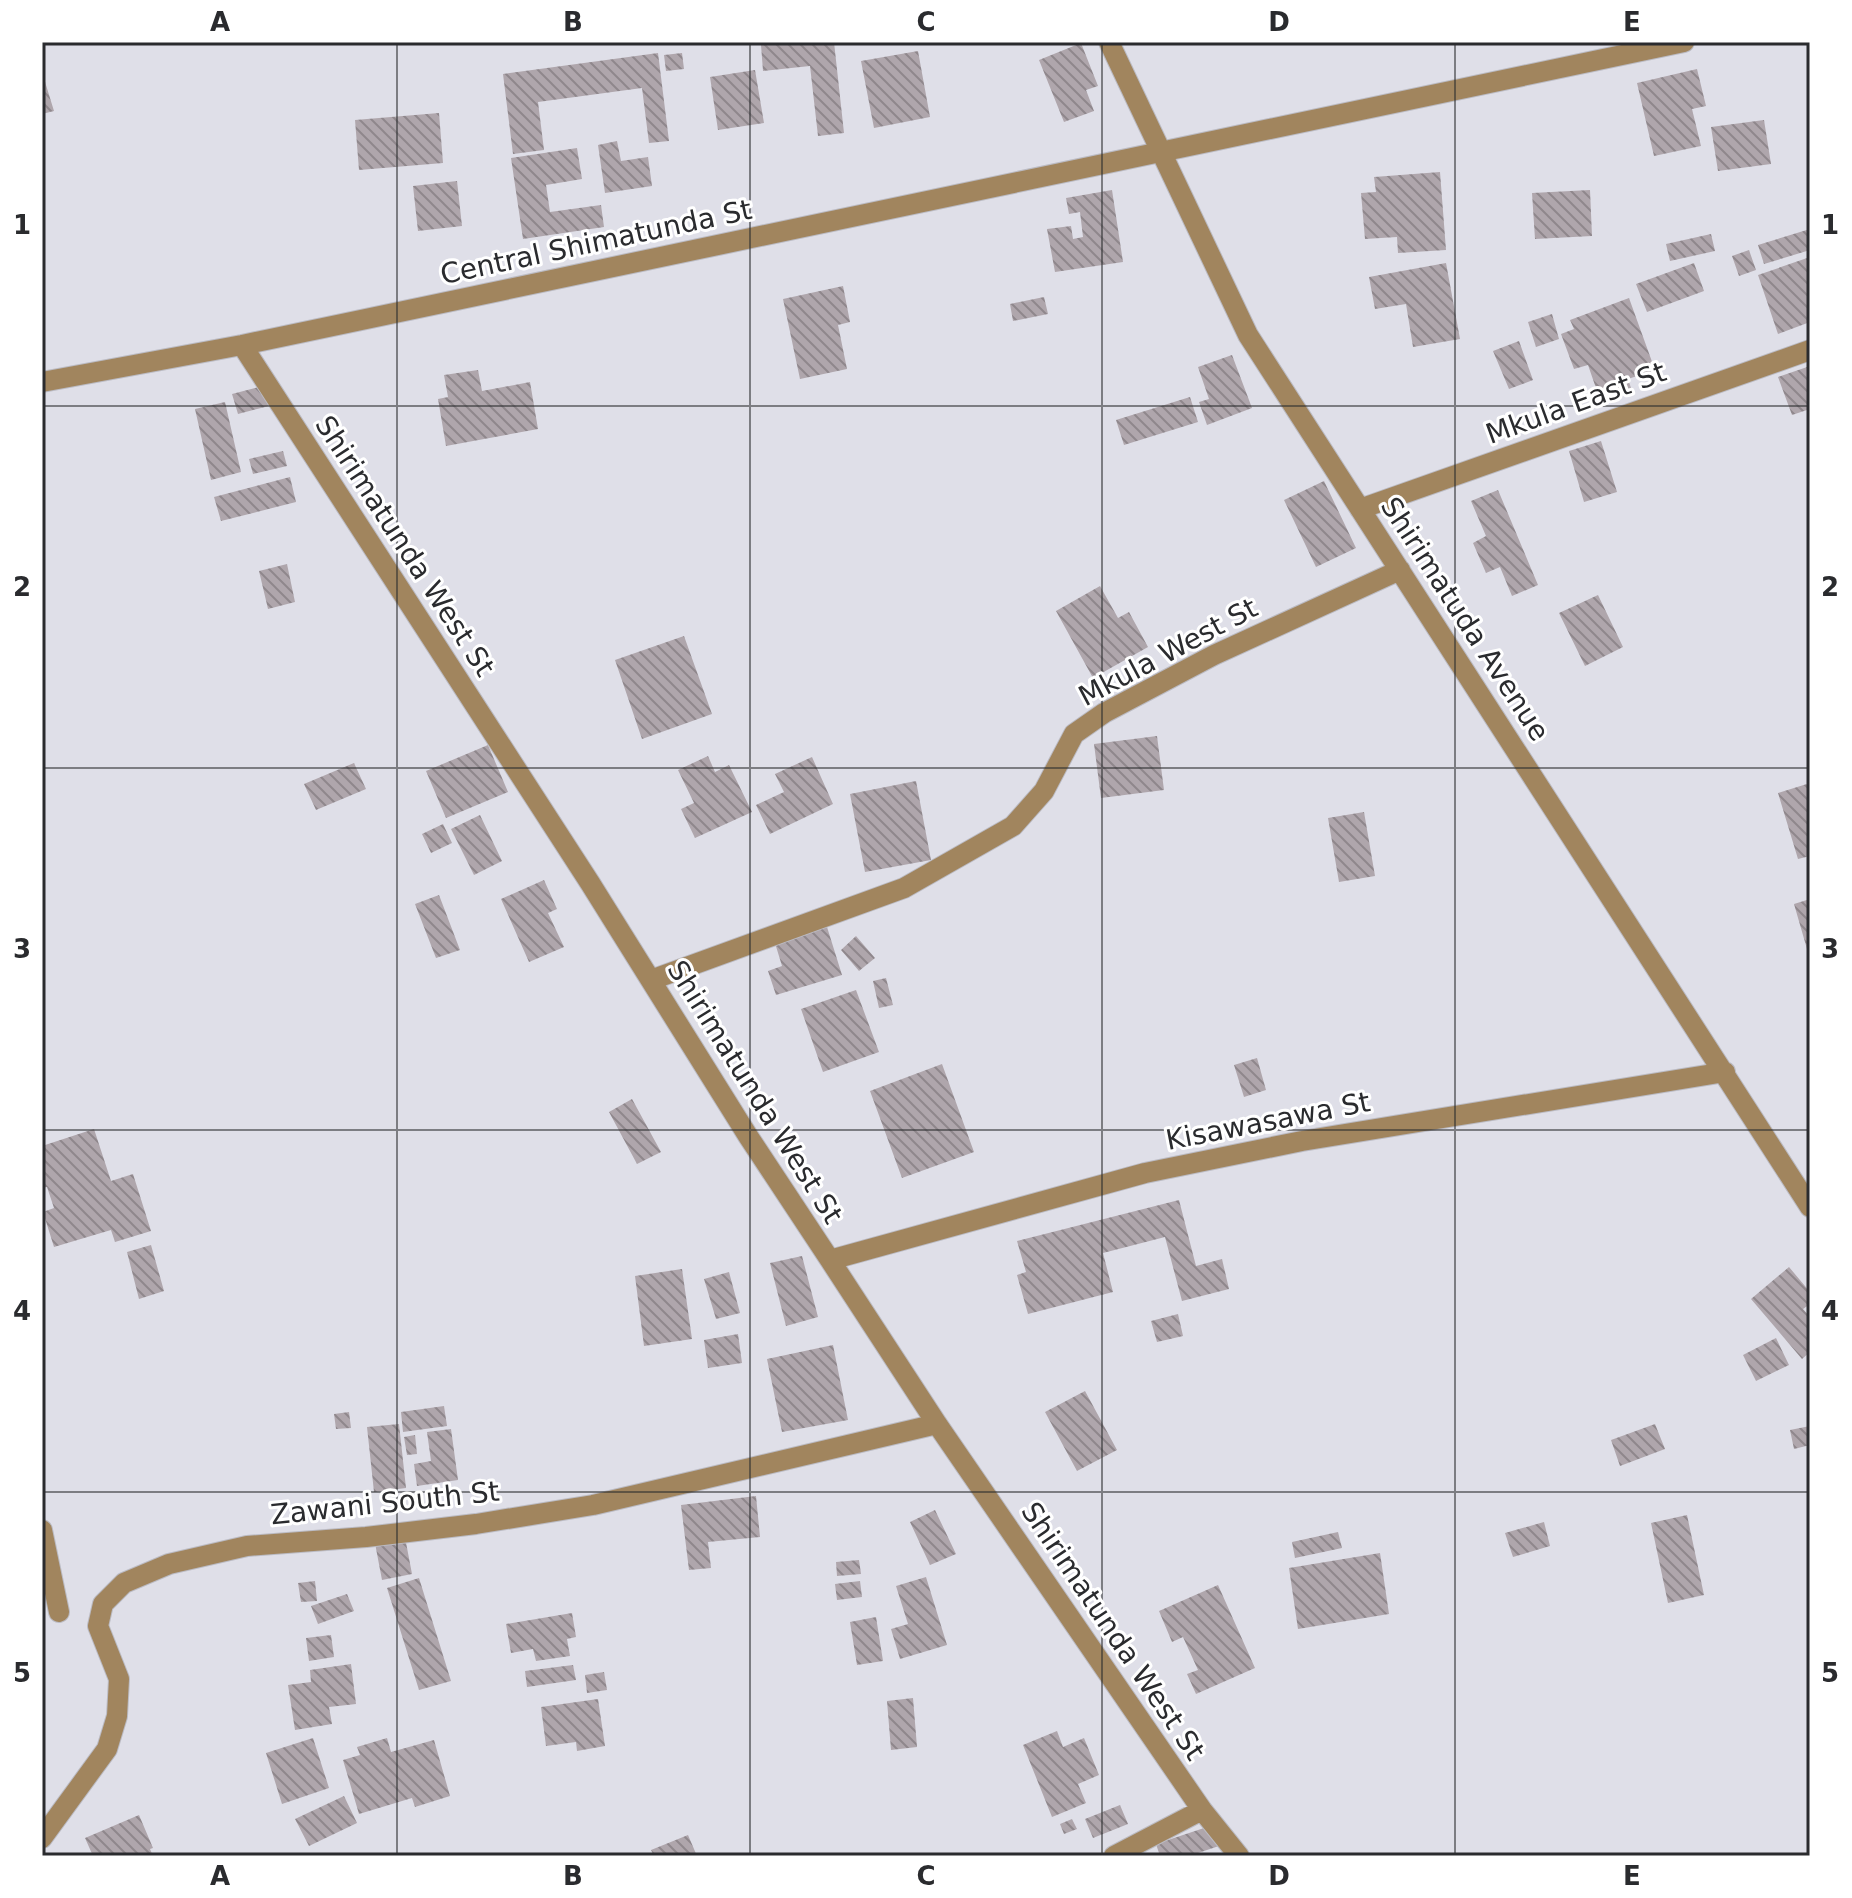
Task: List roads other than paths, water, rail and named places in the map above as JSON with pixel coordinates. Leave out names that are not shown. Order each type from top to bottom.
[{"type":"street","name":"Shirimatuda Avenue","points":[[1109,42],[1248,335],[1810,1207]]},
{"type":"street","name":"Central Shimatunda St","points":[[42,382],[242,345],[1684,42]]},
{"type":"street","name":"Shirimatunda West St","points":[[242,345],[937,1424],[1202,1810],[1239,1856]]},
{"type":"street","name":"Mkula East St","points":[[1360,509],[1810,350]]},
{"type":"street","name":"Mkula West St","points":[[651,980],[904,888],[1013,826],[1044,791],[1074,734],[1104,713],[1214,655],[1400,570]]},
{"type":"street","name":"Kisawasawa St","points":[[830,1260],[1159,1170],[1302,1141],[1725,1072]]},
{"type":"street","name":"Zawani South St","points":[[42,1838],[107,1749],[117,1716],[119,1679],[98,1626],[103,1604],[124,1583],[169,1564],[247,1546],[382,1535],[593,1505],[937,1424]]},
{"type":"street","points":[[42,1530],[59,1612]]},
{"type":"street","points":[[1114,1856],[1202,1810]]}]
